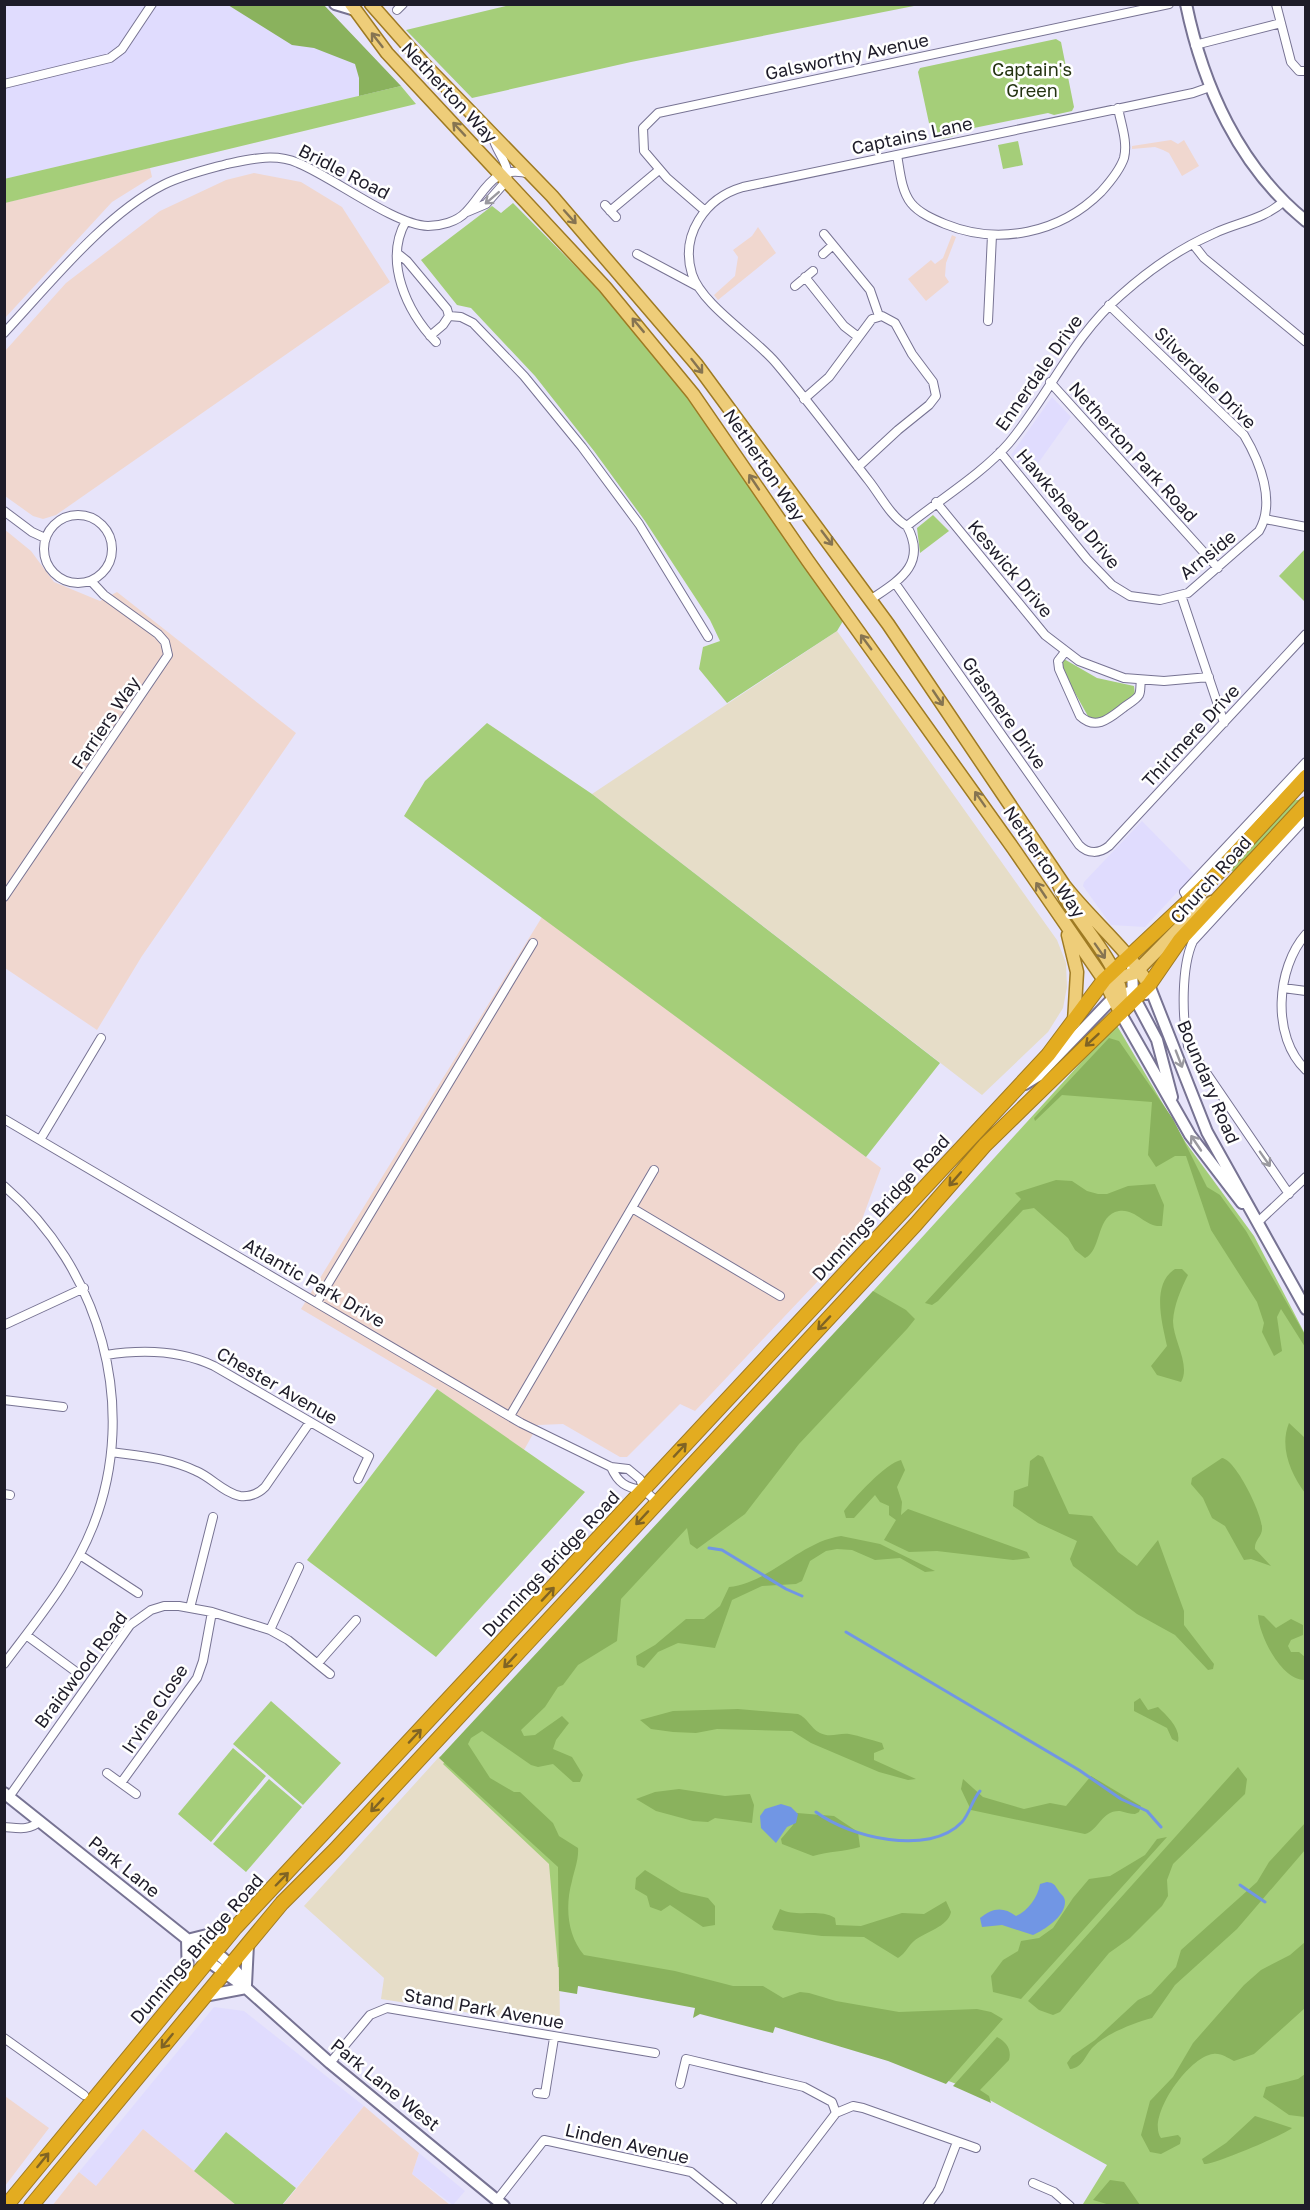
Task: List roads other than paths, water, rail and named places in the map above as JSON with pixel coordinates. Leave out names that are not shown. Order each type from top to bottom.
[{"type":"highway","name":"Church Road","points":[[1133,965],[1142,945],[1189,900],[1305,777]]},
{"type":"highway","name":"Church Road","points":[[1132,993],[1305,804]]},
{"type":"highway","name":"Dunnings Bridge Road","points":[[248,1944],[282,1903],[335,1850],[1012,1092],[1048,1055],[1108,976],[1133,965]]},
{"type":"highway","name":"Dunnings Bridge Road","points":[[31,2205],[76,2157],[204,1996],[235,1928],[650,1496],[682,1475],[916,1224],[985,1145],[1118,1015],[1132,993]]},
{"type":"highway","points":[[219,1963],[229,1950],[248,1944]]},
{"type":"highway","name":"Dunnings Bridge Road","points":[[6,2205],[188,1985],[219,1963]]},
{"type":"highway","points":[[58,2142],[76,2157]]},
{"type":"main road","name":"Netherton Way","points":[[371,4],[454,97],[613,265],[697,365],[870,600],[1079,905],[1133,965],[1132,993]]},
{"type":"main road","name":"Netherton Way","points":[[353,7],[401,69],[506,176],[605,288],[693,394],[813,569],[950,756],[1066,927],[1108,976]]},
{"type":"main road","points":[[1050,864],[1065,900],[1108,976],[1132,993]]},
{"type":"main road","points":[[1108,976],[1133,965],[1194,913],[1220,897]]},
{"type":"main road","points":[[1066,927],[1077,972],[1074,1023]]},
{"type":"street","points":[[4,84],[110,58],[122,49],[152,4]]},
{"type":"street","points":[[335,4],[353,7]]},
{"type":"street","name":"Galsworthy Avenue","points":[[705,210],[659,170],[644,151],[642,140],[646,123],[663,111],[1169,4]]},
{"type":"street","points":[[1186,4],[1195,45],[1210,87],[1232,133],[1254,165],[1284,201],[1305,221]]},
{"type":"street","points":[[1276,4],[1291,62],[1299,70],[1305,71]]},
{"type":"street","points":[[1195,45],[1281,23]]},
{"type":"street","name":"Captains Lane","points":[[907,526],[764,349],[705,297],[697,286],[690,265],[689,249],[696,223],[705,210],[721,196],[743,187],[1210,87]]},
{"type":"street","points":[[897,155],[905,192],[916,208],[952,227],[992,235],[1017,234],[1049,226],[1074,214],[1112,179],[1124,158],[1124,140],[1118,108]]},
{"type":"street","points":[[492,135],[506,176]]},
{"type":"street","name":"Bridle Road","points":[[4,333],[121,212],[162,185],[197,172],[260,158],[286,159],[305,166],[406,221],[419,225],[440,225],[466,212],[477,195],[506,176]]},
{"type":"street","points":[[610,211],[659,170]]},
{"type":"street","points":[[506,176],[530,175]]},
{"type":"street","points":[[466,212],[486,204],[506,176]]},
{"type":"street","name":"Ennerdale Drive","points":[[907,526],[1000,452],[1014,437],[1088,328],[1109,305],[1153,269],[1193,244],[1225,229],[1268,214],[1284,201]]},
{"type":"street","points":[[406,221],[399,235],[397,253],[405,294],[413,312],[433,339],[449,316]]},
{"type":"street","points":[[824,234],[870,290],[879,316]]},
{"type":"street","points":[[988,321],[992,235]]},
{"type":"street","points":[[1193,244],[1204,258],[1305,342]]},
{"type":"street","points":[[823,254],[833,245]]},
{"type":"street","points":[[397,253],[429,285],[449,316],[473,323],[524,376],[582,447],[639,524],[708,637]]},
{"type":"street","name":"Captains Lane","points":[[637,254],[697,286]]},
{"type":"street","points":[[795,286],[813,271]]},
{"type":"street","points":[[805,277],[844,326],[857,336]]},
{"type":"street","name":"Silverdale Drive","points":[[1109,305],[1244,435],[1262,475],[1266,502],[1265,519]]},
{"type":"street","points":[[804,399],[829,377],[868,322],[879,316],[890,318],[895,323],[908,347],[933,382],[936,393],[929,405],[858,467]]},
{"type":"street","name":"Netherton Park Road","points":[[1050,382],[1218,568]]},
{"type":"street","name":"Hawkshead Drive","points":[[1000,452],[1087,559],[1112,585],[1130,596],[1149,600],[1181,595]]},
{"type":"street","name":"Keswick Drive","points":[[936,502],[1045,635],[1065,652],[1105,674],[1141,680],[1196,680],[1209,677]]},
{"type":"street","points":[[4,511],[32,532],[45,538]]},
{"type":"street","points":[[68,515],[85,515],[100,522],[108,531],[112,544],[112,556],[100,575],[77,583],[57,576],[44,557],[45,538],[51,527],[68,515]]},
{"type":"street","points":[[1265,519],[1305,527]]},
{"type":"street","name":"Arnside","points":[[1224,723],[1181,595],[1195,589],[1254,537],[1265,519]]},
{"type":"street","points":[[870,600],[907,572],[913,558],[913,542],[907,526]]},
{"type":"street","name":"Farriers Way","points":[[4,897],[168,655],[165,642],[158,634],[104,595],[91,580]]},
{"type":"street","name":"Grasmere Drive","points":[[895,583],[1078,845],[1084,851],[1094,852]]},
{"type":"street","name":"Thirlmere Drive","points":[[1094,852],[1109,846],[1305,634]]},
{"type":"street","points":[[1065,652],[1058,661],[1059,669],[1080,716],[1087,721],[1095,723],[1105,721],[1134,700],[1139,694],[1141,680]]},
{"type":"street","name":"Church Road","points":[[1189,900],[1184,892],[1305,762]]},
{"type":"street","name":"Church Road","points":[[1289,1194],[1188,1046],[1184,1027],[1186,956],[1193,941],[1305,819]]},
{"type":"street","points":[[1305,934],[1287,966],[1283,988],[1282,1017],[1288,1042],[1305,1070]]},
{"type":"street","points":[[317,1302],[533,943]]},
{"type":"street","points":[[1283,988],[1305,991]]},
{"type":"street","points":[[1012,1092],[1038,1076],[1132,993],[1157,1040],[1176,1111]]},
{"type":"street","name":"Boundary Road","points":[[1132,993],[1159,1008],[1207,1132],[1305,1309]]},
{"type":"street","name":"Boundary Road","points":[[1118,1015],[1212,1166],[1258,1222]]},
{"type":"street","points":[[40,1140],[101,1038]]},
{"type":"street","name":"Atlantic Park Drive","points":[[4,1119],[510,1416],[611,1467],[628,1469],[640,1479],[650,1496]]},
{"type":"street","points":[[510,1416],[654,1170]]},
{"type":"street","points":[[1258,1222],[1305,1177]]},
{"type":"street","points":[[4,1186],[47,1229],[84,1288],[98,1323],[106,1355],[112,1404],[111,1452],[103,1496],[80,1555],[60,1589],[5,1664]]},
{"type":"street","points":[[632,1208],[780,1296]]},
{"type":"street","points":[[4,1325],[84,1288]]},
{"type":"street","name":"Chester Avenue","points":[[106,1355],[144,1351],[178,1354],[199,1359],[369,1456],[358,1479]]},
{"type":"street","points":[[4,1400],[63,1407]]},
{"type":"street","points":[[111,1452],[168,1461],[196,1471],[232,1493],[247,1496],[265,1487],[310,1422]]},
{"type":"street","name":"Atlantic Park Drive","points":[[611,1467],[616,1480],[650,1496]]},
{"type":"street","points":[[190,1608],[213,1517]]},
{"type":"street","points":[[80,1555],[138,1593]]},
{"type":"street","points":[[270,1630],[299,1567]]},
{"type":"street","name":"Braidwood Road","points":[[7,1795],[130,1625],[151,1610],[164,1606],[190,1608],[212,1612],[270,1630],[288,1640],[330,1674]]},
{"type":"street","name":"Irvine Close","points":[[121,1784],[197,1678],[203,1661],[212,1612]]},
{"type":"street","points":[[318,1663],[356,1620]]},
{"type":"street","points":[[26,1635],[79,1674]]},
{"type":"street","points":[[107,1773],[136,1794]]},
{"type":"street","name":"Park Lane","points":[[7,1795],[219,1963]]},
{"type":"street","points":[[4,1827],[25,1829],[33,1827],[40,1821]]},
{"type":"street","points":[[188,1985],[187,1939],[235,1928]]},
{"type":"street","points":[[204,1996],[246,1988],[248,1944]]},
{"type":"street","name":"Park Lane West","points":[[219,1963],[240,1973],[246,1988],[330,2062],[500,2203]]},
{"type":"street","name":"Stand Park Avenue","points":[[330,2062],[370,2015],[387,2008],[655,2053]]},
{"type":"street","points":[[4,2038],[84,2095]]},
{"type":"street","points":[[537,2093],[545,2094],[555,2038]]},
{"type":"street","points":[[680,2084],[686,2059],[804,2087],[832,2102],[836,2113]]},
{"type":"street","points":[[765,2205],[836,2113],[854,2106],[976,2148]]},
{"type":"street","name":"Linden Avenue","points":[[500,2203],[544,2140],[691,2172],[733,2205]]},
{"type":"street","points":[[927,2205],[939,2189],[957,2142]]},
{"type":"street","points":[[1033,2183],[1054,2192],[1070,2205]]},
{"type":"water","points":[[781,1804],[791,1807],[798,1814],[796,1823],[787,1827],[776,1843],[761,1828],[760,1816],[765,1809]]},
{"type":"water","points":[[1047,1882],[1055,1885],[1065,1902],[1062,1913],[1048,1926],[1033,1935],[1002,1925],[982,1927],[980,1918],[993,1910],[1007,1911],[1016,1916],[1025,1911],[1037,1894],[1040,1884]]},
{"type":"waterway","points":[[709,1548],[722,1550],[786,1589],[802,1596]]},
{"type":"waterway","points":[[846,1632],[1079,1770],[1121,1799],[1147,1811],[1161,1827]]},
{"type":"waterway","points":[[816,1812],[848,1829],[889,1840],[930,1839],[948,1833],[962,1822],[980,1791]]},
{"type":"waterway","points":[[1240,1885],[1265,1902]]},
{"type":"park label","name":"Captain's Green","points":[[1032,80]]}]
